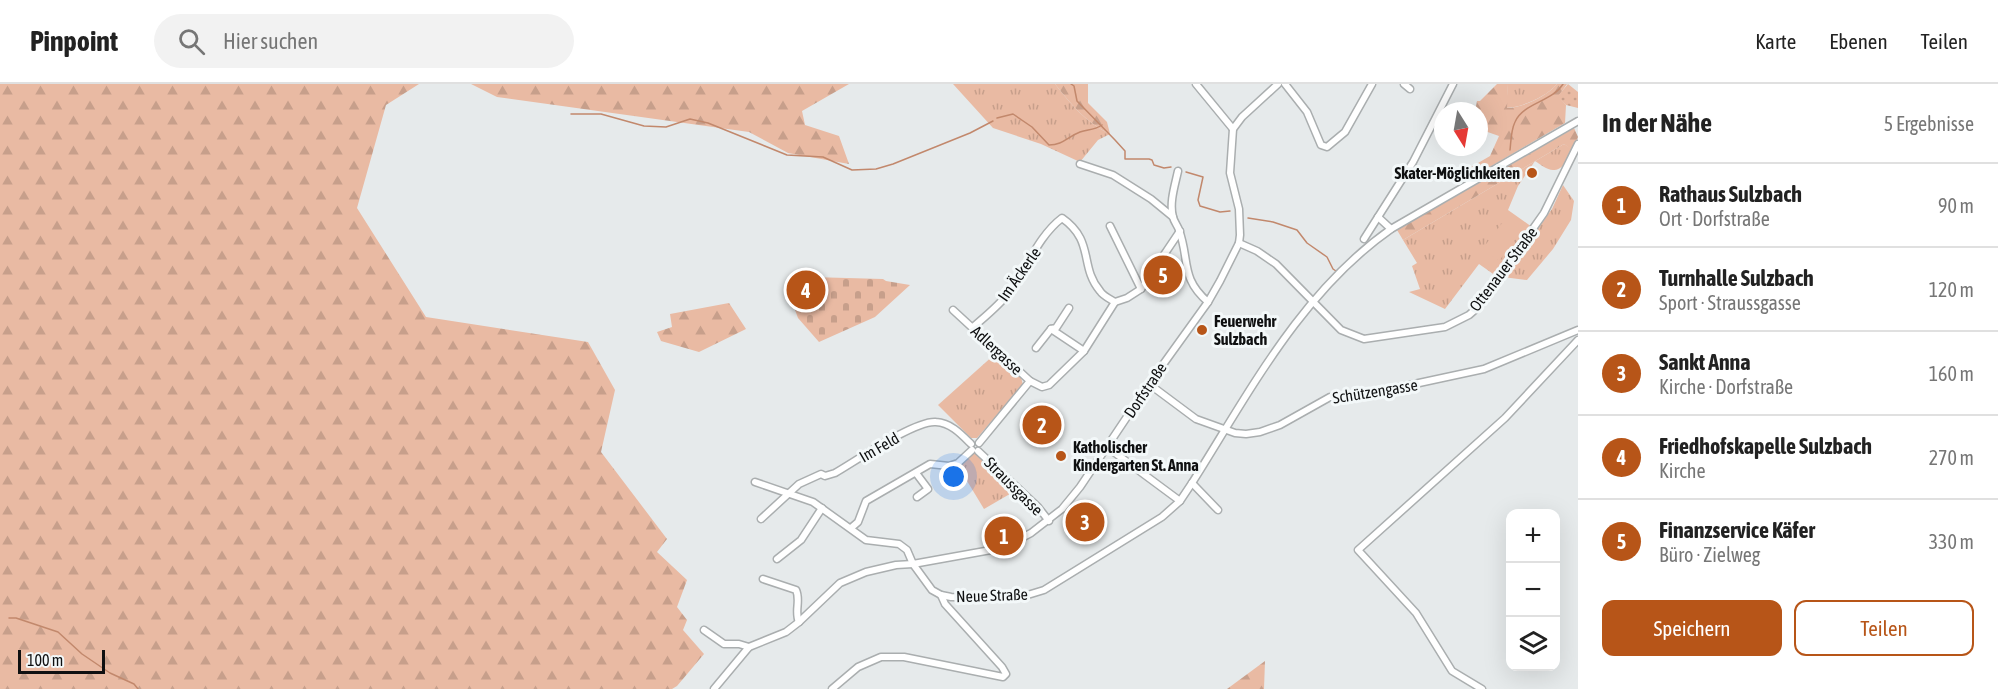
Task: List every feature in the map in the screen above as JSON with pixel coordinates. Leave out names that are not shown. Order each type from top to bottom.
[{"type":"street","points":[[1196,84],[1233,129],[1242,117],[1278,84]]},
{"type":"street","points":[[1285,84],[1307,112],[1321,145],[1328,147],[1345,132],[1372,84]]},
{"type":"street","points":[[1364,239],[1418,153],[1453,84]]},
{"type":"street","name":"Neue Straße","points":[[755,482],[813,502],[866,540],[899,544],[907,549],[913,564],[932,590],[941,595],[1021,597],[1044,590],[1162,517],[1180,501],[1288,331],[1313,301],[1368,247],[1391,229],[1578,121]]},
{"type":"street","name":"Dorfstraße","points":[[714,689],[749,647],[786,632],[840,583],[866,572],[896,565],[1002,548],[1049,521],[1080,487],[1149,384],[1208,302],[1239,243],[1240,218],[1230,173],[1233,129]]},
{"type":"street","name":"Ottenauer Straße","points":[[1239,243],[1267,257],[1341,330],[1364,339],[1445,327],[1469,315],[1535,228],[1578,144]]},
{"type":"street","points":[[1080,164],[1113,175],[1151,198],[1173,217],[1180,231],[1188,273],[1196,291],[1208,302]]},
{"type":"street","points":[[1173,217],[1172,196],[1178,171]]},
{"type":"street","points":[[1378,217],[1391,229]]},
{"type":"street","name":"Im Äckerle","points":[[974,327],[1008,294],[1042,241],[1055,223],[1062,218],[1074,226],[1083,242],[1092,277],[1100,292],[1115,302]]},
{"type":"street","points":[[1110,226],[1141,289]]},
{"type":"street","points":[[1051,328],[1084,351],[1115,302],[1141,289],[1180,231]]},
{"type":"street","points":[[1036,348],[1051,328],[1056,328],[1069,308]]},
{"type":"street","name":"Adlergasse","points":[[953,310],[1030,381],[1042,387],[1049,385],[1084,351]]},
{"type":"street","name":"Schützengasse","points":[[1149,384],[1196,419],[1235,434],[1260,432],[1330,397],[1354,397],[1484,369],[1578,330]]},
{"type":"street","points":[[1482,689],[1452,671],[1416,613],[1358,550],[1505,418],[1578,340]]},
{"type":"street","name":"Straussgasse","points":[[1030,381],[975,447],[1038,507],[1049,521]]},
{"type":"street","name":"Im Feld","points":[[761,519],[799,484],[820,474],[825,476],[836,472],[916,426],[936,422],[947,425],[956,429],[975,447]]},
{"type":"street","points":[[851,528],[858,522],[866,501],[930,464],[949,466],[957,463],[975,447]]},
{"type":"street","points":[[1107,447],[1180,501]]},
{"type":"street","points":[[916,472],[928,489],[917,497]]},
{"type":"street","points":[[1192,483],[1218,510]]},
{"type":"street","points":[[777,559],[801,540],[822,507]]},
{"type":"street","points":[[763,579],[796,590],[799,596],[797,617],[799,622]]},
{"type":"street","points":[[832,689],[858,667],[881,657],[904,657],[1004,677],[1006,674],[1002,667],[945,604],[941,595]]},
{"type":"street","points":[[704,630],[724,644],[749,647]]},
{"type":"green space","points":[[0,84],[419,84],[386,105],[357,208],[426,317],[588,342],[615,390],[601,452],[667,539],[657,552],[687,580],[677,607],[687,620],[683,630],[704,654],[677,686],[672,689],[0,689]]},
{"type":"green space","points":[[471,84],[849,84],[802,111],[805,125],[839,136],[849,164],[788,153],[749,132],[497,97]]},
{"type":"green space","points":[[953,84],[1055,84],[1086,119],[1110,134],[1098,140],[1080,162],[1041,144],[993,128]]},
{"type":"green space","points":[[1055,84],[1088,84],[1088,103],[1107,122],[1110,134],[1086,119]]},
{"type":"green space","points":[[1497,84],[1508,84],[1507,108],[1534,100],[1557,84],[1567,84],[1558,97],[1566,105],[1565,123],[1476,175],[1466,170],[1490,156],[1499,136],[1488,132],[1488,102],[1477,102]]},
{"type":"green space","points":[[1508,84],[1557,84],[1534,100],[1520,106],[1506,108]]},
{"type":"green space","points":[[1568,84],[1578,92],[1578,108],[1566,105],[1557,97]]},
{"type":"green space","points":[[1574,128],[1578,137],[1572,150],[1564,144],[1403,240],[1397,230]]},
{"type":"green space","points":[[1578,137],[1569,158],[1557,170],[1548,169],[1535,161],[1564,144],[1572,149]]},
{"type":"green space","points":[[1535,161],[1518,186],[1508,210],[1532,227],[1498,270],[1500,272],[1496,276],[1479,264],[1445,309],[1409,292],[1420,289],[1412,266],[1417,263],[1403,240]]},
{"type":"green space","points":[[1563,185],[1574,201],[1571,220],[1553,249],[1527,280],[1503,277],[1552,209]]},
{"type":"green space","points":[[1506,218],[1522,230],[1499,261],[1483,248]]},
{"type":"green space","points":[[811,277],[883,279],[910,285],[875,317],[819,342],[798,318],[785,283]]},
{"type":"green space","points":[[729,303],[746,329],[699,352],[661,341],[657,332],[672,327],[670,314]]},
{"type":"green space","points":[[995,354],[1021,377],[1023,385],[977,438],[971,438],[938,405]]},
{"type":"green space","points":[[973,453],[977,454],[1015,491],[984,509],[958,466]]},
{"type":"green space","points":[[1265,661],[1264,689],[1227,689]]},
{"type":"waterway","points":[[1071,84],[1074,86],[1077,101],[1125,151],[1125,159],[1149,159],[1154,165],[1164,168],[1171,167]]},
{"type":"waterway","points":[[1510,150],[1513,128],[1519,116],[1531,106],[1552,95],[1563,84]]},
{"type":"waterway","points":[[571,114],[601,114],[644,126],[666,127],[690,119],[708,123],[787,155],[823,157],[852,170],[876,169],[893,164],[970,133],[993,121]]},
{"type":"waterway","points":[[997,118],[1013,114],[1032,127],[1049,145],[1058,144],[1080,132],[1102,125]]},
{"type":"waterway","points":[[1186,172],[1203,177],[1198,200],[1200,206],[1220,212],[1230,211]]},
{"type":"waterway","points":[[1248,218],[1273,222],[1297,230],[1307,243],[1327,257],[1336,271]]},
{"type":"waterway","points":[[9,618],[16,618],[58,632],[82,654],[110,673],[134,684],[138,689]]},
{"type":"place","name":"Skater-Möglichkeiten","points":[[1532,173]]},
{"type":"place","name":"Finanzservice Käfer","points":[[1163,275]]},
{"type":"place","name":"Friedhofskapelle Sulzbach","points":[[806,290]]},
{"type":"place","name":"Feuerwehr Sulzbach","points":[[1202,330]]},
{"type":"place","name":"Turnhalle Sulzbach","points":[[1042,425]]},
{"type":"place","name":"Katholischer Kindergarten St. Anna","points":[[1061,456]]},
{"type":"place","name":"Sankt Anna","points":[[1085,522]]},
{"type":"place","name":"Rathaus Sulzbach","points":[[1004,536]]}]
